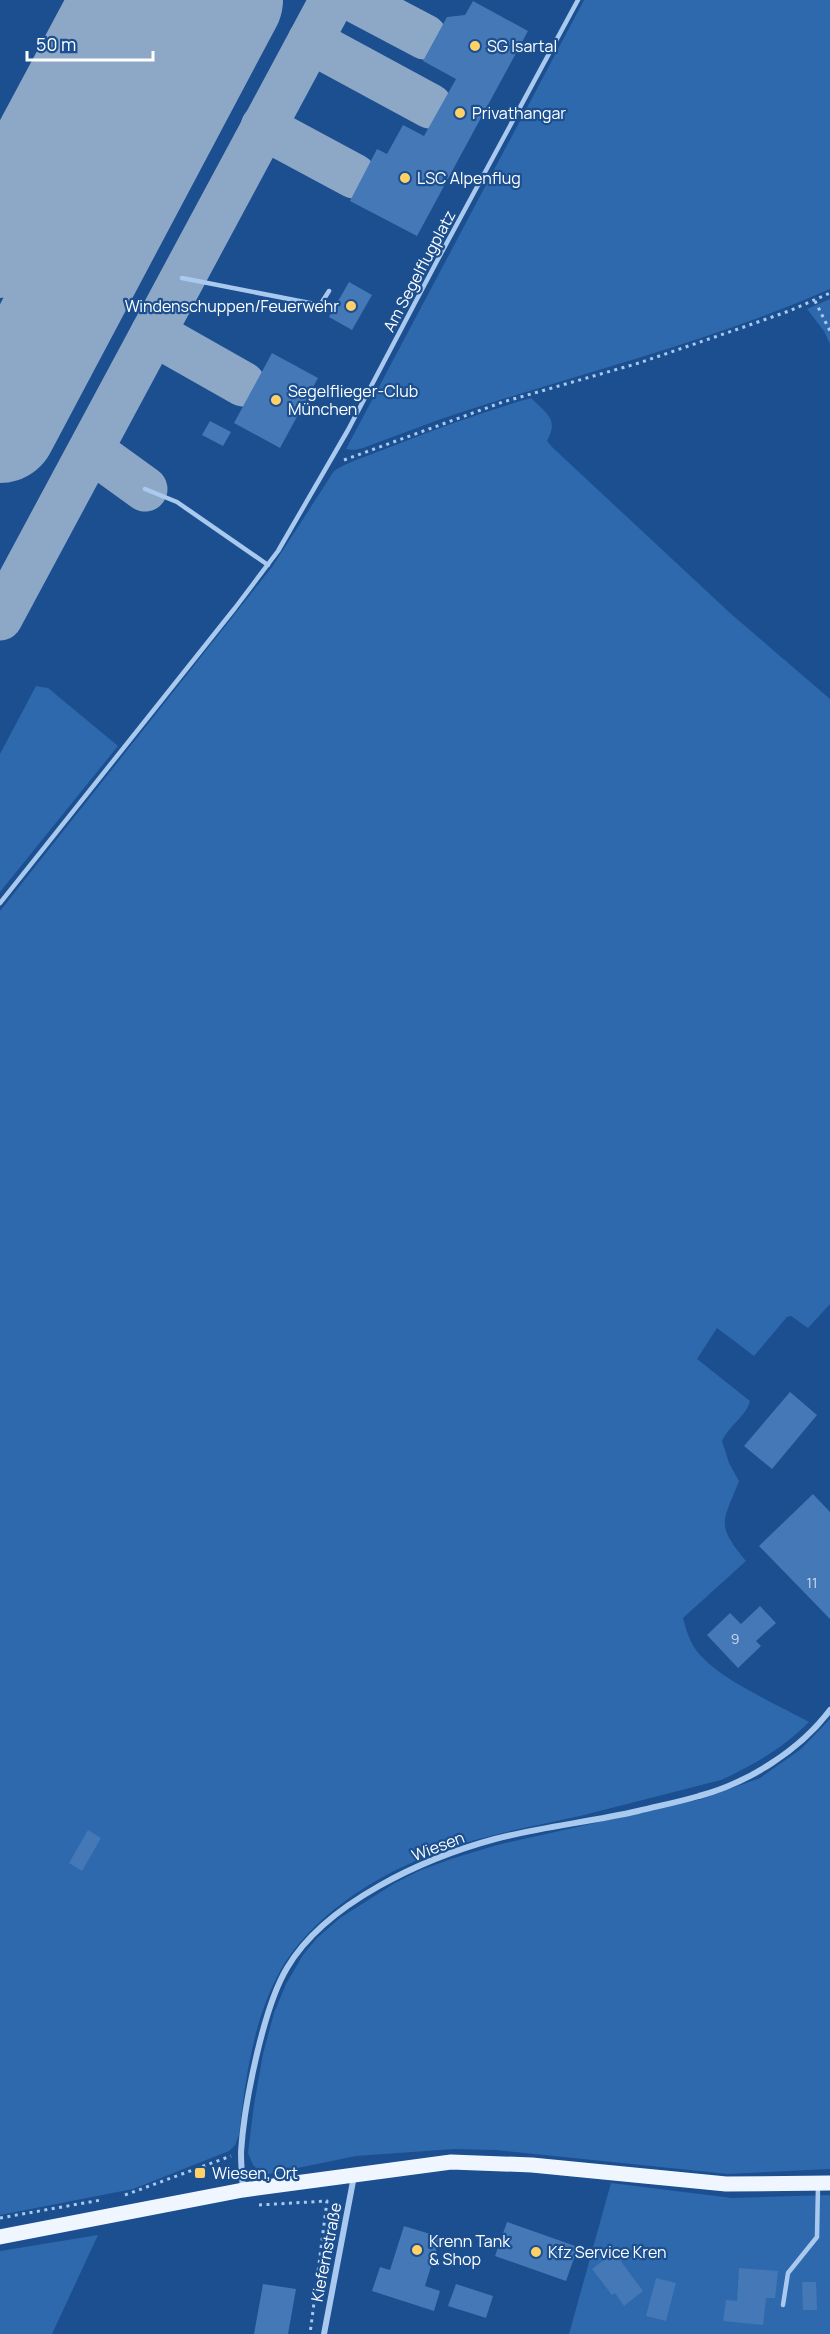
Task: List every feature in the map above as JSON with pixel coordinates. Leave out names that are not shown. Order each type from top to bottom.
[{"type":"main road","points":[[0,2237],[243,2190],[451,2162],[532,2164],[726,2184],[824,2183]]},
{"type":"street","name":"Wiesen","points":[[243,2190],[242,2153],[253,2076],[277,1988],[287,1968],[300,1950],[339,1912],[357,1899],[425,1863],[495,1839],[607,1818],[701,1796],[755,1773],[798,1745],[830,1710]]},
{"type":"street","name":"Kiefernstraße","points":[[324,2334],[354,2176]]},
{"type":"lane","name":"Am Segelflugplatz","points":[[0,903],[268,565],[288,534],[332,458],[578,0]]},
{"type":"lane","points":[[182,278],[320,305],[329,291]]},
{"type":"lane","points":[[145,489],[177,502],[268,565]]},
{"type":"lane","points":[[783,2305],[788,2273],[817,2237],[824,2183]]},
{"type":"path","points":[[332,458],[345,460],[355,457],[503,402],[639,363],[815,301],[830,293]]},
{"type":"path","points":[[815,301],[830,331]]},
{"type":"path","points":[[124,2195],[242,2153]]},
{"type":"path","points":[[0,2218],[102,2199]]},
{"type":"path","points":[[259,2205],[327,2200],[310,2334]]},
{"type":"shaded area","points":[[584,0],[830,0],[830,289],[740,325],[462,412],[363,448],[346,449]]},
{"type":"shaded area","points":[[830,299],[830,344],[824,331],[807,309]]},
{"type":"shaded area","points":[[531,398],[550,417],[552,427],[547,441],[552,447],[730,613],[830,699],[830,1304],[808,1328],[791,1316],[787,1317],[754,1356],[717,1328],[697,1359],[750,1401],[722,1441],[729,1463],[739,1481],[726,1515],[726,1531],[746,1561],[683,1618],[693,1645],[714,1668],[739,1685],[809,1722],[768,1755],[721,1780],[467,1842],[408,1864],[365,1888],[325,1917],[307,1934],[279,1973],[256,2031],[247,2073],[239,2135],[235,2145],[229,2151],[133,2189],[0,2215],[0,911],[272,567],[334,471],[352,461],[439,428]]},
{"type":"shaded area","points":[[36,686],[48,688],[118,746],[0,892],[0,754]]},
{"type":"shaded area","points":[[830,1719],[830,2169],[728,2174],[496,2150],[454,2149],[356,2156],[264,2175],[253,2165],[248,2153],[254,2105],[263,2054],[274,2013],[286,1984],[303,1955],[317,1938],[340,1918],[395,1883],[421,1870],[454,1858],[497,1845],[702,1799],[760,1778],[801,1749]]},
{"type":"shaded area","points":[[611,2183],[732,2198],[830,2195],[830,2334],[569,2334]]},
{"type":"shaded area","points":[[98,2235],[52,2334],[0,2334],[0,2251]]},
{"type":"building","points":[[473,1],[528,31],[417,236],[350,201],[377,149],[387,154],[403,125],[424,136],[456,79],[423,61],[447,17],[465,15]]},
{"type":"building","name":"Windenschuppen/Feuerwehr","points":[[349,282],[372,295],[352,330],[329,317]]},
{"type":"building","name":"Segelflieger-Club München","points":[[272,353],[318,378],[280,448],[234,423]]},
{"type":"building","points":[[210,421],[231,432],[223,446],[202,435]]},
{"type":"building","points":[[790,1392],[817,1415],[772,1469],[744,1446]]},
{"type":"building","points":[[813,1494],[830,1512],[830,1619],[759,1546]]},
{"type":"building","points":[[760,1606],[776,1623],[756,1641],[761,1646],[738,1668],[707,1635],[730,1613],[741,1624]]},
{"type":"building","points":[[88,1830],[101,1838],[82,1871],[69,1863]]},
{"type":"building","name":"Kfz Service Kren","points":[[507,2222],[578,2247],[566,2281],[495,2256]]},
{"type":"building","points":[[404,2226],[440,2237],[425,2286],[440,2291],[434,2311],[372,2291],[380,2267],[390,2270]]},
{"type":"building","points":[[614,2252],[643,2291],[624,2306],[615,2293],[612,2295],[592,2269]]},
{"type":"building","points":[[739,2268],[778,2271],[775,2298],[766,2298],[763,2325],[723,2321],[726,2300],[737,2301]]},
{"type":"building","points":[[656,2278],[676,2283],[666,2321],[646,2316]]},
{"type":"building","points":[[802,2282],[816,2282],[817,2310],[803,2310]]},
{"type":"building","points":[[263,2284],[296,2289],[288,2334],[254,2334]]},
{"type":"building","points":[[456,2284],[493,2296],[486,2318],[448,2306]]},
{"type":"taxiway","points":[[0,618],[332,0]]},
{"type":"taxiway","points":[[355,0],[425,37]]},
{"type":"taxiway","points":[[310,41],[430,106]]},
{"type":"taxiway","points":[[263,127],[354,176]]},
{"type":"taxiway","points":[[153,333],[243,384]]},
{"type":"taxiway","points":[[91,450],[145,489]]},
{"type":"runway","points":[[0,241],[129,0]]},
{"type":"runway","points":[[0,426],[226,0]]},
{"type":"place","name":"SG Isartal","points":[[475,46]]},
{"type":"place","name":"Privathangar","points":[[460,113]]},
{"type":"place","name":"LSC Alpenflug","points":[[405,178]]},
{"type":"place","name":"Windenschuppen/Feuerwehr","points":[[351,306]]},
{"type":"place","name":"Segelflieger-Club München","points":[[276,400]]},
{"type":"place","name":"Wiesen, Ort","points":[[200,2173]]},
{"type":"place","name":"Krenn Tank & Shop","points":[[417,2250]]},
{"type":"place","name":"Kfz Service Kren","points":[[536,2252]]}]
